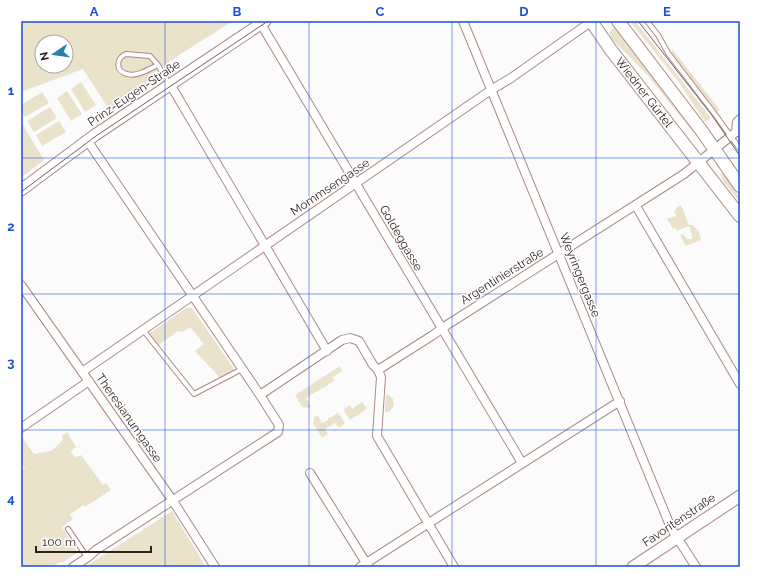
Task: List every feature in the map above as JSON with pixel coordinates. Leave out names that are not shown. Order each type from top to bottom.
[{"type":"main road","name":"Wiedner Gürtel","points":[[591,21],[739,214]]},
{"type":"main road","name":"Wiedner Gürtel","points":[[618,21],[715,150],[740,186]]},
{"type":"street","name":"Weyringergasse","points":[[463,21],[671,528],[696,567]]},
{"type":"street","name":"Mommsengasse","points":[[82,372],[591,21]]},
{"type":"street","name":"Prinz-Eugen-Straße","points":[[21,190],[87,140],[263,22]]},
{"type":"street","name":"Goldeggasse","points":[[263,22],[441,329],[522,463]]},
{"type":"street","points":[[170,84],[327,351]]},
{"type":"street","points":[[699,163],[736,133],[737,122],[740,119]]},
{"type":"street","points":[[73,567],[88,558],[96,550],[279,432],[279,425],[260,395],[87,140]]},
{"type":"street","name":"Argentinierstraße","points":[[378,370],[636,206],[699,163]]},
{"type":"street","points":[[636,206],[740,384]]},
{"type":"street","name":"Theresianumgasse","points":[[21,285],[173,501],[215,567]]},
{"type":"street","points":[[260,395],[345,339],[356,339],[378,370],[381,379],[377,436],[454,567]]},
{"type":"street","points":[[21,428],[89,381]]},
{"type":"street","points":[[310,474],[364,566],[428,523],[620,402]]},
{"type":"street","name":"Favoritenstraße","points":[[634,567],[740,496]]},
{"type":"lane","points":[[647,21],[658,35],[668,53],[736,133],[740,149]]},
{"type":"lane","points":[[158,65],[133,74],[127,74],[122,72],[118,65],[118,60],[126,54],[150,56],[158,65],[170,84]]},
{"type":"lane","points":[[143,330],[194,394],[242,369]]},
{"type":"lane","points":[[68,529],[88,558]]},
{"type":"shaded area","points":[[21,21],[233,21],[149,76],[148,82],[110,111],[83,69],[74,72],[74,34],[34,34],[34,74],[70,74],[21,92]]},
{"type":"shaded area","points":[[630,21],[635,21],[711,118],[705,122],[680,84]]},
{"type":"shaded area","points":[[615,26],[696,129],[693,132],[648,76],[612,39],[609,32]]},
{"type":"shaded area","points":[[673,50],[720,110],[717,112],[674,58],[671,51]]},
{"type":"shaded area","points":[[81,82],[96,105],[85,112],[71,89]]},
{"type":"shaded area","points":[[67,91],[82,114],[71,121],[57,98]]},
{"type":"shaded area","points":[[42,92],[49,103],[25,117],[21,110],[21,105]]},
{"type":"shaded area","points":[[50,107],[57,118],[34,132],[27,121]]},
{"type":"shaded area","points":[[59,121],[66,132],[42,146],[36,135]]},
{"type":"shaded area","points":[[21,122],[44,160],[21,178]]},
{"type":"shaded area","points":[[723,173],[740,198],[740,202],[723,181],[720,174]]},
{"type":"shaded area","points":[[681,205],[689,225],[693,225],[699,232],[701,240],[686,246],[680,235],[683,234],[687,239],[692,239],[689,226],[677,231],[675,228],[673,229],[667,219],[676,216],[674,211]]},
{"type":"shaded area","points":[[190,307],[236,372],[222,380],[195,351],[204,344],[190,327],[183,332],[178,331],[156,347],[147,335],[186,308]]},
{"type":"shaded area","points":[[340,366],[342,371],[333,377],[331,376],[335,380],[329,384],[328,383],[328,385],[323,388],[321,387],[321,389],[316,392],[314,391],[315,393],[311,394],[309,397],[307,396],[306,400],[308,400],[311,407],[302,407],[295,395]]},
{"type":"shaded area","points":[[388,394],[393,399],[394,406],[389,412],[385,412],[386,396]]},
{"type":"shaded area","points":[[362,402],[367,409],[350,420],[344,410],[345,408],[350,405],[353,410],[353,408]]},
{"type":"shaded area","points":[[337,413],[345,423],[339,428],[335,423],[325,429],[328,434],[322,438],[313,423],[314,417],[318,416],[321,421],[320,423],[323,422],[324,424],[324,422],[330,417],[333,418],[332,417]]},
{"type":"shaded area","points":[[67,432],[76,447],[71,453],[77,457],[81,455],[103,485],[106,483],[111,490],[85,507],[84,505],[70,514],[73,519],[62,527],[77,553],[62,563],[60,562],[52,567],[21,567],[21,471],[25,468],[21,462],[21,436],[34,454],[51,451],[58,445],[63,439],[62,436]]},
{"type":"shaded area","points":[[172,511],[206,567],[85,567]]},
{"type":"tram line","points":[[21,192],[96,136],[268,21]]},
{"type":"tram line","points":[[638,21],[711,114],[740,156]]}]
